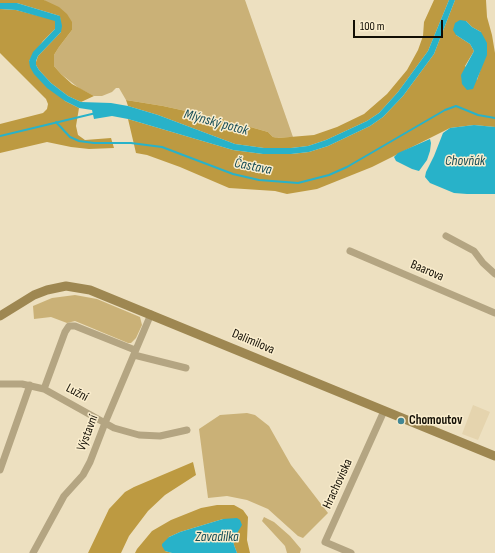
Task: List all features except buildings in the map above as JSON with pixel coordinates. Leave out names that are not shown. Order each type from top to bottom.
[{"type":"main road","name":"Dalimilova","points":[[0,316],[42,292],[57,287],[66,286],[97,292],[495,456]]},
{"type":"street","points":[[446,236],[474,251],[483,263],[495,274]]},
{"type":"street","name":"Baarova","points":[[350,252],[495,313]]},
{"type":"street","name":"Výstavní","points":[[33,553],[64,496],[83,475],[90,462],[151,314]]},
{"type":"street","points":[[44,389],[65,332],[69,326],[75,326],[134,353],[186,368]]},
{"type":"street","name":"Lužní","points":[[0,384],[22,384],[44,389],[65,399],[105,423],[118,429],[139,435],[160,436],[186,430]]},
{"type":"street","points":[[0,470],[30,385]]},
{"type":"street","name":"Hrachoviska","points":[[351,553],[325,542],[384,411]]},
{"type":"shaded area","points":[[0,0],[44,0],[59,7],[67,14],[72,22],[72,30],[54,55],[54,66],[72,84],[94,96],[81,102],[68,96],[51,83],[36,65],[38,56],[61,32],[60,16],[17,3],[0,3]]},
{"type":"shaded area","points":[[44,0],[245,0],[293,137],[277,138],[273,137],[268,132],[222,119],[163,106],[126,100],[119,88],[116,88],[112,92],[102,96],[94,96],[80,89],[61,74],[54,66],[54,55],[72,30]]},
{"type":"shaded area","points":[[434,0],[449,0],[428,51],[398,92],[379,113],[367,121],[326,140],[308,146],[291,148],[264,148],[235,144],[158,115],[128,106],[126,100],[163,106],[222,119],[268,132],[273,137],[278,138],[314,135],[337,127],[364,114],[387,94],[407,70],[418,50],[423,36],[424,22]]},
{"type":"shaded area","points":[[455,0],[486,0],[487,17],[495,53],[495,127],[474,125],[450,128],[372,167],[317,189],[287,194],[275,191],[229,188],[180,167],[147,155],[136,153],[128,119],[233,150],[263,154],[291,154],[309,152],[328,146],[370,126],[383,117],[403,96],[434,54]],"holes":[[[466,21],[472,27],[481,32],[481,68],[477,80],[465,66],[474,51],[470,44],[456,35]]]},
{"type":"shaded area","points":[[0,9],[16,10],[55,20],[55,29],[43,41],[29,61],[65,101],[79,108],[76,126],[78,135],[85,140],[111,138],[114,148],[89,149],[47,142],[0,153],[0,124],[43,113],[47,109],[48,104],[46,99],[0,53]]},
{"type":"shaded area","points":[[75,295],[97,299],[140,317],[142,325],[136,338],[131,343],[128,343],[75,321],[67,323],[51,317],[34,319],[33,306],[52,298]]},
{"type":"shaded area","points":[[473,405],[490,412],[478,440],[462,434]]},
{"type":"shaded area","points":[[247,413],[255,415],[269,426],[291,465],[328,513],[303,538],[298,536],[268,509],[247,500],[227,496],[208,498],[199,429],[220,415]]},
{"type":"shaded area","points":[[193,462],[196,475],[165,495],[148,511],[129,536],[121,553],[88,553],[109,509],[125,492]]},
{"type":"shaded area","points":[[217,505],[234,505],[243,510],[248,517],[247,540],[250,553],[237,553],[233,540],[236,534],[223,519],[180,532],[169,537],[165,551],[172,553],[135,553],[152,531],[171,520],[201,508]]},
{"type":"shaded area","points":[[264,517],[274,522],[290,536],[301,549],[300,553],[287,553],[285,546],[262,521]]},
{"type":"water","points":[[449,0],[455,0],[434,54],[403,96],[383,117],[370,126],[328,146],[309,152],[291,154],[263,154],[233,150],[128,119],[112,116],[94,119],[92,110],[79,108],[65,101],[47,88],[34,74],[30,67],[29,61],[33,52],[55,29],[55,21],[16,10],[0,9],[0,3],[17,3],[60,16],[62,26],[61,32],[38,56],[36,65],[51,83],[68,96],[81,102],[111,103],[128,106],[158,115],[235,144],[264,148],[291,148],[308,146],[326,140],[367,121],[379,113],[398,92],[428,51]]},
{"type":"water","points":[[460,20],[466,21],[472,27],[481,32],[487,43],[487,55],[473,89],[467,90],[462,84],[461,75],[474,51],[470,44],[456,35],[453,30],[455,23]]},
{"type":"water","name":"Chovňák","points":[[474,125],[495,127],[495,194],[454,193],[430,183],[425,177],[426,172],[443,133],[450,128]]},
{"type":"water","points":[[430,139],[430,151],[427,160],[419,171],[396,161],[394,157],[398,153]]},
{"type":"water","name":"Zavadilka","points":[[237,518],[240,520],[242,525],[233,540],[237,553],[172,553],[165,551],[162,546],[162,544],[169,537],[180,532],[223,519]]},
{"type":"waterway","name":"Častava","points":[[56,122],[70,137],[79,141],[94,143],[131,143],[162,147],[233,174],[259,180],[298,183],[329,175],[347,167],[445,110],[456,106],[478,115],[495,118]]},
{"type":"waterway","name":"Častava","points":[[0,136],[96,113]]},
{"type":"place","name":"Chomoutov","points":[[401,421]]},
{"type":"water label","name":"Mlýnský potok","points":[[216,123]]}]
